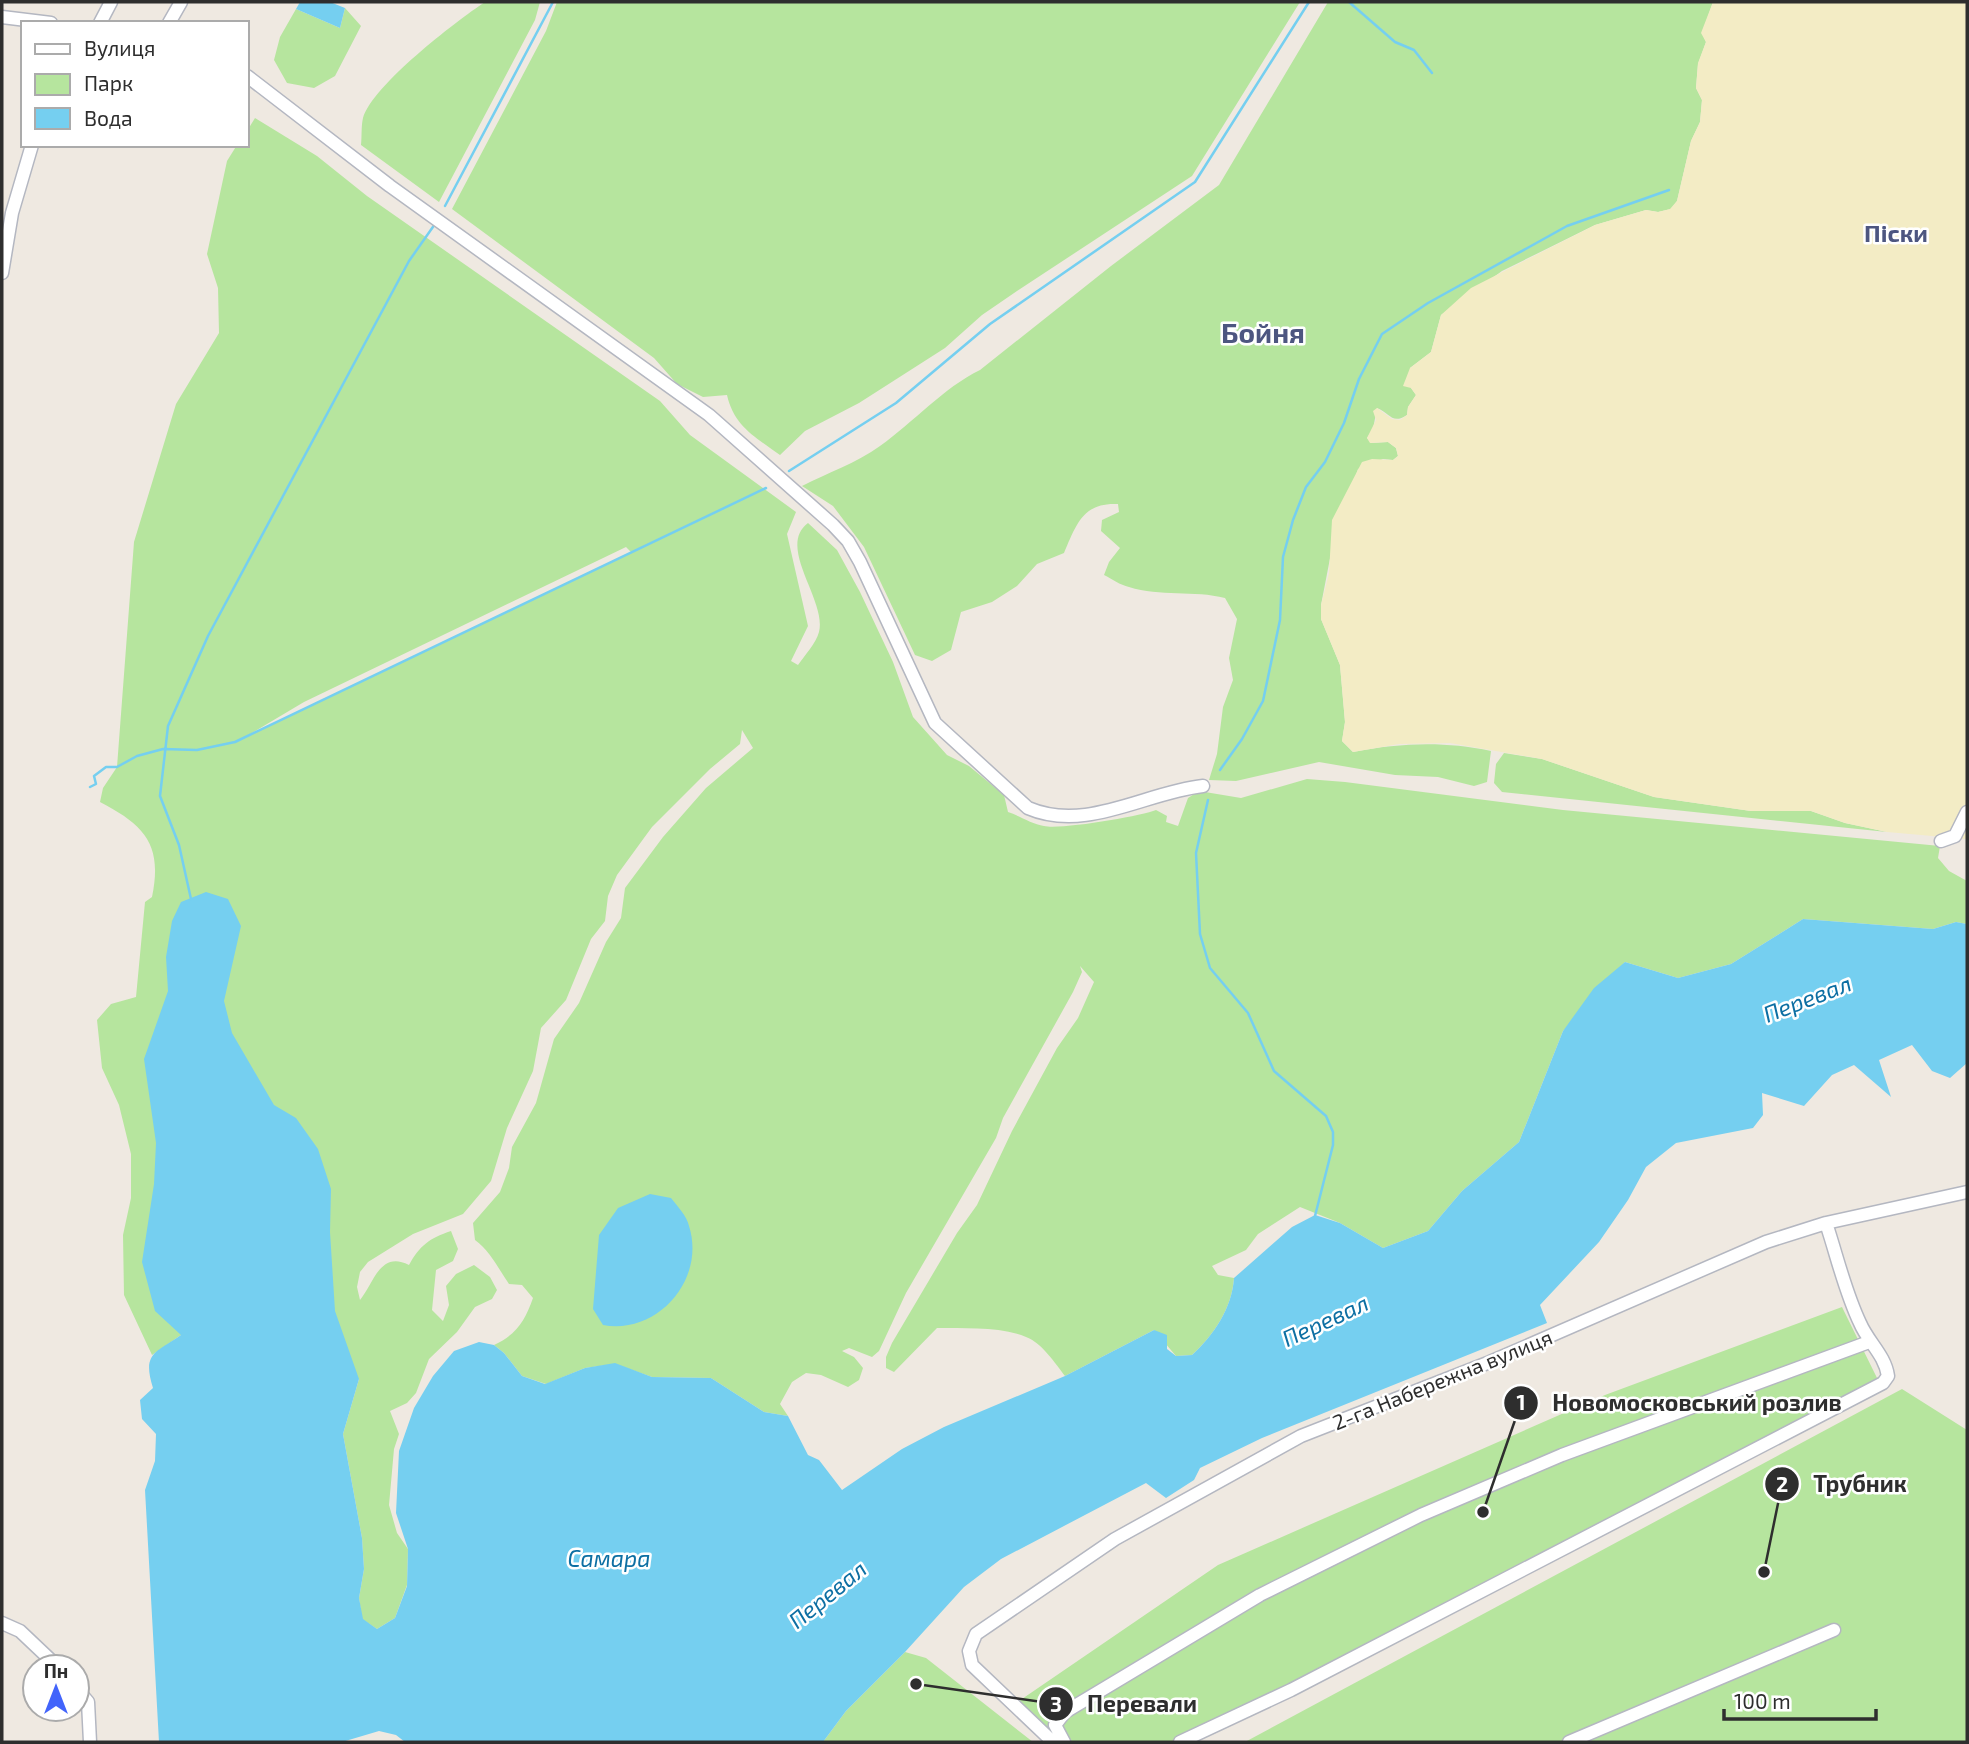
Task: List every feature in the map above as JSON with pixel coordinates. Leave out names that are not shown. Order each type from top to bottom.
[{"type":"street","points":[[101,21],[111,2]]},
{"type":"street","points":[[170,21],[181,2]]},
{"type":"street","points":[[2,17],[35,21]]},
{"type":"street","points":[[248,77],[390,186],[709,415],[809,502],[848,541],[860,562],[934,723],[1028,808],[1042,814],[1073,816],[1203,786]]},
{"type":"street","points":[[2,273],[12,213],[31,147]]},
{"type":"street","points":[[1941,841],[1955,836],[1967,811]]},
{"type":"street","name":"2-га Набережна вулиця","points":[[1053,1742],[972,1665],[969,1658],[970,1642],[975,1634],[1081,1561],[1301,1436],[1490,1362],[1766,1242],[1826,1223],[1967,1192]]},
{"type":"street","points":[[1180,1742],[1291,1690],[1863,1395],[1888,1376],[1885,1361],[1869,1342],[1859,1321],[1826,1223]]},
{"type":"street","points":[[1064,1742],[1055,1724],[1065,1712],[1261,1595],[1420,1515],[1562,1455],[1816,1359],[1869,1342]]},
{"type":"street","points":[[2,1623],[20,1631],[43,1653]]},
{"type":"street","points":[[1569,1742],[1834,1630]]},
{"type":"street","points":[[89,1723],[90,1742]]},
{"type":"green space","points":[[485,2],[540,2],[535,20],[439,202],[361,145],[363,118],[370,104],[398,72]]},
{"type":"green space","points":[[557,2],[1300,2],[1192,176],[982,315],[945,348],[859,403],[805,431],[780,455],[740,423],[727,395],[703,397],[677,384],[654,358],[452,209],[546,31]]},
{"type":"green space","points":[[1328,2],[1713,2],[1702,33],[1706,42],[1698,64],[1696,88],[1702,100],[1700,122],[1691,141],[1677,201],[1671,209],[1658,212],[1646,210],[1595,225],[1502,271],[1441,315],[1431,352],[1410,368],[1411,388],[1416,395],[1408,407],[1407,415],[1398,419],[1377,408],[1373,429],[1367,438],[1371,443],[1388,442],[1396,448],[1398,456],[1393,460],[1383,459],[1358,469],[1332,548],[1321,605],[1321,619],[1340,665],[1345,722],[1342,741],[1353,752],[1422,744],[1491,751],[1487,782],[1474,786],[1438,777],[1395,775],[1319,762],[1236,781],[1209,780],[1217,754],[1223,707],[1233,680],[1229,658],[1237,619],[1225,598],[1141,590],[1122,585],[1104,575],[1109,562],[1120,548],[1101,531],[1102,520],[1119,512],[1118,504],[1106,504],[1089,511],[1077,525],[1064,553],[1037,564],[1017,586],[992,602],[961,612],[951,650],[932,661],[915,655],[864,547],[833,506],[802,486],[852,463],[880,446],[941,396],[980,370],[1219,185]]},
{"type":"green space","points":[[345,8],[361,26],[335,76],[314,88],[287,83],[274,60],[280,37],[296,9],[340,28]]},
{"type":"green space","points":[[255,118],[317,156],[367,196],[660,401],[690,435],[796,512],[787,534],[808,626],[791,661],[798,665],[819,632],[820,619],[797,546],[800,533],[808,523],[837,550],[860,592],[893,662],[913,717],[947,755],[969,766],[1004,795],[1008,812],[1035,824],[1053,827],[1101,822],[1156,810],[1167,816],[1166,822],[1178,826],[1188,798],[1199,791],[1241,798],[1307,779],[1345,782],[1563,810],[1940,846],[1938,858],[1949,871],[1967,881],[1967,924],[1956,922],[1933,929],[1803,919],[1731,964],[1678,978],[1625,962],[1563,1031],[1519,1142],[1462,1191],[1428,1231],[1383,1248],[1340,1223],[1300,1207],[1258,1234],[1246,1250],[1212,1266],[1218,1275],[1234,1278],[1233,1289],[1220,1320],[1208,1339],[1192,1355],[1176,1356],[1154,1330],[1065,1376],[1043,1349],[1032,1340],[1016,1333],[937,1328],[894,1372],[886,1368],[886,1357],[892,1343],[957,1233],[977,1205],[1012,1131],[1057,1048],[1078,1018],[1094,982],[1080,966],[1082,972],[1073,992],[1003,1118],[996,1138],[906,1293],[879,1351],[872,1357],[849,1348],[842,1351],[854,1357],[863,1368],[859,1380],[848,1387],[821,1375],[806,1373],[792,1382],[780,1404],[788,1416],[764,1412],[711,1378],[652,1377],[615,1364],[585,1368],[546,1384],[522,1376],[494,1345],[508,1337],[519,1326],[533,1298],[522,1285],[509,1284],[475,1240],[473,1223],[500,1192],[509,1168],[512,1147],[536,1103],[554,1039],[579,1003],[606,942],[621,918],[625,888],[663,837],[706,788],[753,748],[742,730],[740,744],[710,769],[652,827],[617,875],[608,896],[605,921],[591,939],[566,1000],[541,1028],[533,1071],[507,1128],[491,1181],[463,1214],[413,1234],[368,1262],[360,1272],[357,1287],[360,1300],[384,1265],[399,1262],[409,1265],[426,1243],[451,1231],[458,1249],[453,1261],[436,1270],[432,1310],[443,1321],[449,1305],[446,1286],[456,1274],[474,1265],[490,1277],[497,1290],[492,1299],[475,1307],[457,1332],[429,1359],[416,1393],[407,1403],[390,1411],[399,1434],[394,1449],[389,1505],[397,1533],[408,1549],[407,1585],[395,1618],[377,1629],[362,1619],[359,1598],[364,1569],[362,1538],[343,1434],[359,1379],[181,1335],[152,1355],[124,1295],[123,1235],[131,1198],[131,1154],[119,1105],[102,1068],[97,1020],[111,1004],[136,997],[145,902],[152,897],[155,863],[147,838],[139,828],[100,802],[103,788],[117,767],[134,542],[176,404],[219,333],[218,288],[207,254],[227,161],[236,147],[248,147],[248,129]],"holes":[[[626,547],[631,552],[245,737],[304,702]]]},
{"type":"green space","points":[[1504,753],[1542,759],[1654,797],[1751,811],[1811,811],[1845,823],[1887,832],[1502,792],[1494,783],[1496,764]]},
{"type":"green space","points":[[1842,1307],[1878,1380],[1176,1742],[1063,1742],[1019,1701],[1218,1565],[1605,1395]]},
{"type":"green space","points":[[1902,1389],[1967,1430],[1967,1742],[1245,1742]]},
{"type":"green space","points":[[905,1652],[926,1658],[1033,1742],[823,1742],[846,1711]]},
{"type":"sand","points":[[1713,2],[1967,2],[1966,839],[1887,832],[1845,823],[1811,811],[1751,811],[1654,797],[1542,759],[1450,743],[1399,744],[1353,752],[1342,741],[1345,722],[1340,665],[1321,619],[1321,605],[1329,573],[1332,520],[1362,462],[1372,459],[1393,460],[1398,456],[1396,448],[1388,442],[1370,443],[1367,438],[1376,420],[1373,411],[1377,408],[1392,419],[1400,420],[1407,415],[1408,407],[1416,395],[1411,388],[1403,386],[1410,368],[1431,352],[1441,315],[1471,288],[1595,225],[1646,210],[1658,212],[1670,209],[1677,201],[1691,141],[1700,122],[1702,100],[1696,88],[1698,63],[1706,42],[1701,33]]},
{"type":"water","points":[[300,2],[330,2],[345,8],[340,28],[296,9]]},
{"type":"water","name":"Самара","points":[[206,892],[228,899],[241,926],[224,1001],[232,1033],[274,1105],[296,1118],[318,1149],[331,1189],[330,1232],[335,1311],[359,1379],[343,1434],[362,1538],[364,1569],[359,1598],[363,1619],[377,1629],[395,1618],[407,1586],[408,1549],[396,1513],[399,1451],[414,1408],[433,1376],[454,1351],[479,1342],[494,1345],[522,1376],[545,1384],[585,1368],[615,1363],[652,1377],[711,1378],[764,1412],[788,1416],[808,1455],[819,1460],[842,1490],[902,1449],[944,1427],[1065,1376],[1154,1330],[1167,1335],[1167,1349],[1176,1356],[1192,1355],[1208,1339],[1226,1310],[1234,1278],[1292,1227],[1315,1215],[1340,1223],[1383,1248],[1428,1231],[1462,1191],[1519,1142],[1563,1031],[1594,988],[1625,962],[1678,978],[1731,964],[1803,919],[1933,929],[1956,922],[1967,924],[1967,1063],[1950,1078],[1932,1071],[1912,1045],[1879,1060],[1891,1097],[1854,1065],[1832,1075],[1804,1106],[1762,1093],[1763,1115],[1753,1128],[1676,1143],[1646,1167],[1628,1200],[1599,1242],[1540,1305],[1547,1323],[1262,1438],[1200,1468],[1194,1480],[1166,1498],[1146,1483],[1001,1559],[964,1587],[846,1711],[823,1742],[405,1742],[396,1735],[379,1731],[342,1742],[159,1742],[145,1490],[155,1461],[156,1434],[142,1419],[140,1400],[153,1388],[149,1367],[153,1355],[181,1335],[155,1311],[142,1262],[154,1184],[156,1143],[144,1059],[168,991],[166,957],[172,921],[181,902]]},
{"type":"water","points":[[650,1194],[671,1198],[682,1211],[689,1226],[692,1246],[684,1283],[673,1299],[659,1312],[642,1321],[623,1326],[603,1325],[593,1309],[599,1235],[618,1208]]},
{"type":"waterway","points":[[445,206],[553,2]]},
{"type":"waterway","points":[[789,471],[896,403],[990,324],[1195,182],[1309,2]]},
{"type":"waterway","points":[[1349,2],[1395,42],[1414,50],[1432,73]]},
{"type":"waterway","points":[[1220,770],[1242,739],[1263,701],[1280,620],[1283,557],[1293,520],[1306,487],[1325,462],[1344,423],[1359,379],[1382,334],[1428,303],[1567,226],[1669,190]]},
{"type":"waterway","points":[[191,899],[179,845],[160,796],[168,726],[208,636],[409,261],[435,224]]},
{"type":"waterway","points":[[90,787],[96,784],[94,776],[106,767],[117,767],[137,756],[163,749],[197,750],[235,742],[766,488]]},
{"type":"waterway","points":[[1208,800],[1196,853],[1200,934],[1210,968],[1248,1013],[1274,1071],[1326,1116],[1333,1132],[1333,1145],[1315,1216]]},
{"type":"place","name":"Новомосковський розлив","points":[[1483,1512]]},
{"type":"place","name":"Трубник","points":[[1764,1572]]},
{"type":"place","name":"Перевали","points":[[916,1684]]},
{"type":"district","name":"Піски","points":[[1896,232]]},
{"type":"district","name":"Бойня","points":[[1263,332]]},
{"type":"water label","name":"Перевал","points":[[1807,998]]},
{"type":"water label","name":"Перевал","points":[[1325,1320]]},
{"type":"water label","name":"Перевал","points":[[827,1594]]}]
